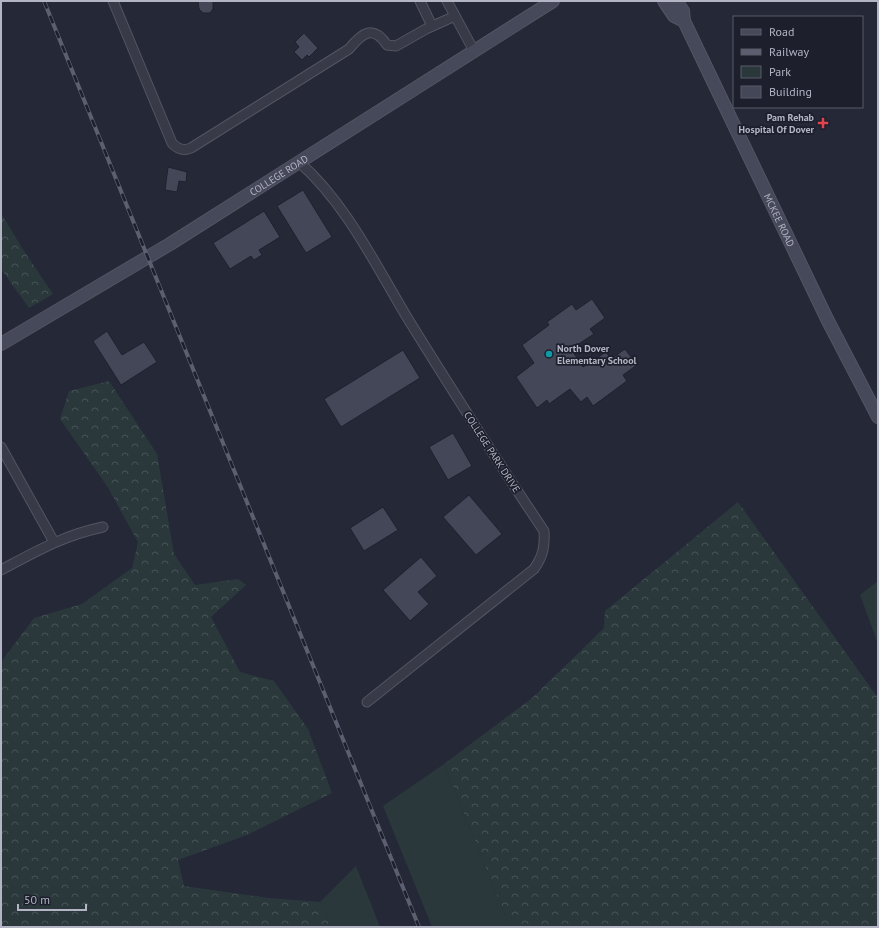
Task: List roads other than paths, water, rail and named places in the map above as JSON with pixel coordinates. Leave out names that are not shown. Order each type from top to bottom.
[{"type":"street","points":[[113,1],[172,143],[176,148],[182,149],[191,148],[349,50],[359,36],[373,33],[381,36],[387,45],[396,46],[432,26],[455,16]]},
{"type":"street","points":[[420,1],[432,26]]},
{"type":"street","points":[[447,1],[474,51]]},
{"type":"street","name":"COLLEGE ROAD","points":[[1,344],[160,250],[553,1]]},
{"type":"street","name":"MCKEE ROAD","points":[[664,1],[674,16],[684,21]]},
{"type":"street","name":"MCKEE ROAD","points":[[676,1],[683,11],[684,21],[824,313],[878,417]]},
{"type":"street","name":"COLLEGE PARK DRIVE","points":[[300,162],[318,178],[345,216],[466,414],[544,531],[545,546],[542,558],[534,569],[367,702]]},
{"type":"street","points":[[1,447],[54,542]]},
{"type":"street","points":[[1,570],[54,542],[80,532],[103,527]]},
{"type":"railway","points":[[44,1],[419,927]]},
{"type":"place","name":"Pam Rehab Hospital Of Dover","points":[[823,123]]},
{"type":"place","name":"North Dover Elementary School","points":[[549,354]]}]
